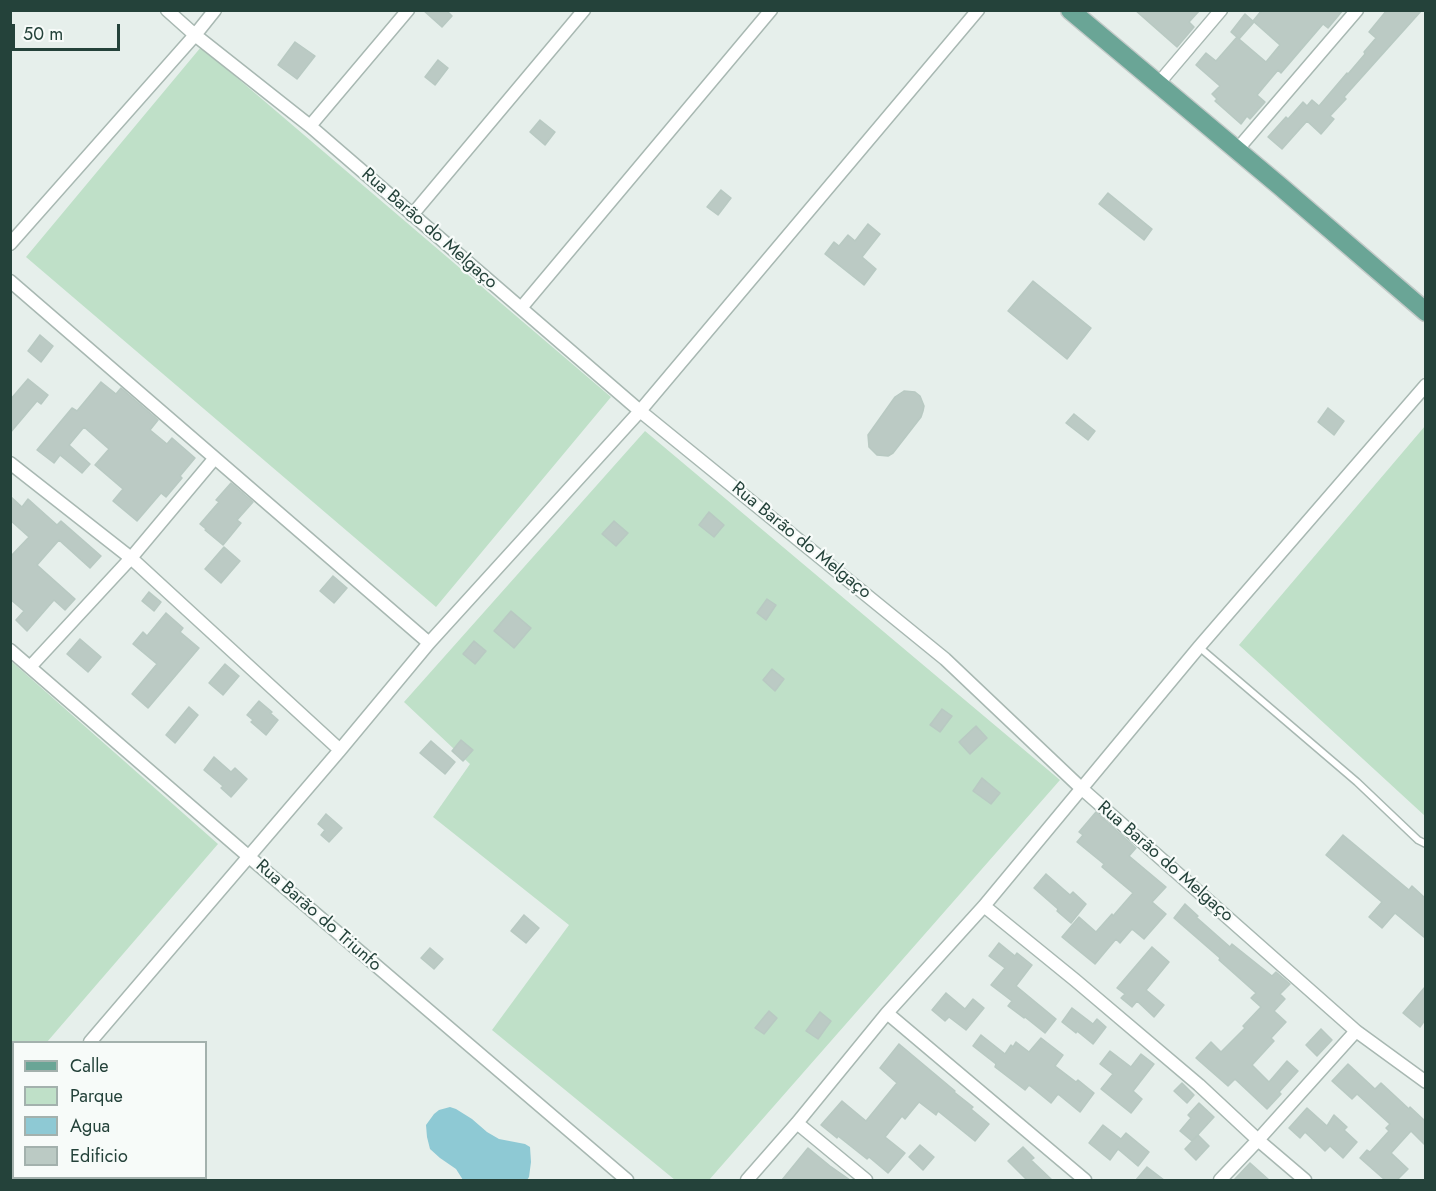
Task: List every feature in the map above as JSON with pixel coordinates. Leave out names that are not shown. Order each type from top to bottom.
[{"type":"main road","points":[[1075,12],[1425,312]]},
{"type":"street","name":"Rua Barão do Melgaço","points":[[167,10],[310,126],[640,411],[945,659],[1082,788],[1356,1031],[1424,1078]]},
{"type":"street","points":[[10,244],[215,10]]},
{"type":"street","points":[[310,126],[408,10]]},
{"type":"street","points":[[412,215],[584,10]]},
{"type":"street","points":[[521,308],[771,10]]},
{"type":"street","points":[[91,1041],[429,643],[640,411],[978,10]]},
{"type":"street","points":[[1158,84],[1221,10]]},
{"type":"street","points":[[1236,151],[1357,10]]},
{"type":"street","points":[[10,281],[429,643]]},
{"type":"street","points":[[747,1180],[887,1013],[984,906],[1199,647],[1425,385]]},
{"type":"street","points":[[30,667],[131,558],[214,459]]},
{"type":"street","points":[[10,463],[131,558],[340,750]]},
{"type":"street","name":"Rua Barão do Triunfo","points":[[10,650],[627,1180]]},
{"type":"street","points":[[984,906],[1190,1077],[1305,1180]]},
{"type":"street","points":[[887,1013],[1085,1180]]},
{"type":"street","points":[[1220,1180],[1356,1031]]},
{"type":"street","points":[[797,1123],[866,1180]]},
{"type":"lane","points":[[1199,647],[1357,782],[1425,844]]},
{"type":"green space","points":[[201,47],[611,397],[436,607],[26,257]]},
{"type":"green space","points":[[1425,426],[1425,816],[1239,645]]},
{"type":"green space","points":[[645,431],[1060,780],[709,1180],[675,1180],[492,1030],[569,925],[433,817],[470,764],[404,702]]},
{"type":"green space","points":[[11,661],[218,844],[48,1041],[12,1041],[11,1085]]},
{"type":"water","points":[[450,1107],[472,1119],[499,1139],[530,1147],[531,1162],[527,1180],[463,1180],[456,1169],[430,1149],[426,1125],[439,1110]]},
{"type":"building","points":[[423,10],[446,10],[452,16],[442,27]]},
{"type":"building","points":[[1135,10],[1200,10],[1189,22],[1194,27],[1177,47]]},
{"type":"building","points":[[1262,10],[1343,10],[1328,28],[1323,24],[1281,73],[1278,70],[1257,95],[1265,102],[1250,119],[1247,116],[1241,124],[1215,101],[1217,99],[1212,94],[1220,86],[1196,65],[1206,53],[1216,61],[1237,37],[1231,32],[1245,14],[1254,22],[1239,39],[1266,62],[1280,45],[1253,21]]},
{"type":"building","points":[[1387,10],[1422,10],[1344,97],[1346,99],[1330,116],[1334,119],[1321,134],[1307,121],[1282,149],[1268,137],[1303,102],[1307,106],[1312,100],[1319,106],[1365,54],[1364,52],[1376,38],[1369,32]]},
{"type":"building","points":[[295,42],[315,56],[297,79],[278,65]]},
{"type":"building","points":[[438,60],[448,68],[435,85],[425,77]]},
{"type":"building","points":[[540,120],[555,132],[545,145],[530,132]]},
{"type":"building","points":[[721,190],[731,198],[718,215],[707,207]]},
{"type":"building","points":[[1108,193],[1152,229],[1144,240],[1099,204]]},
{"type":"building","points":[[868,224],[880,234],[862,257],[876,269],[864,285],[825,254],[834,242],[839,246],[848,235],[855,241]]},
{"type":"building","points":[[1033,281],[1091,328],[1067,359],[1008,311]]},
{"type":"building","points":[[40,335],[53,346],[41,362],[28,351]]},
{"type":"building","points":[[28,379],[48,395],[41,404],[37,401],[10,433],[10,400]]},
{"type":"building","points":[[101,382],[116,394],[121,388],[158,420],[150,430],[167,444],[172,438],[195,458],[166,497],[161,493],[137,521],[113,501],[123,489],[95,465],[109,449],[84,427],[69,445],[90,464],[82,473],[60,455],[54,463],[37,450],[72,408],[77,411]]},
{"type":"building","points":[[904,391],[915,392],[920,396],[924,406],[921,417],[893,453],[888,456],[877,455],[869,447],[868,435],[895,397]]},
{"type":"building","points":[[1328,408],[1344,421],[1334,435],[1318,422]]},
{"type":"building","points":[[1074,414],[1095,431],[1088,440],[1066,423]]},
{"type":"building","points":[[231,483],[253,502],[237,520],[241,523],[223,545],[200,524],[219,502],[216,500]]},
{"type":"building","points":[[10,496],[22,507],[28,499],[57,525],[61,521],[101,556],[90,568],[59,540],[37,565],[75,599],[65,610],[54,600],[27,631],[16,620],[24,611],[10,599],[10,557],[29,537],[10,520]]},
{"type":"building","points":[[709,512],[724,525],[714,537],[699,525]]},
{"type":"building","points":[[614,521],[628,533],[616,546],[602,534]]},
{"type":"building","points":[[224,547],[240,561],[221,583],[205,569]]},
{"type":"building","points":[[333,576],[347,588],[334,603],[320,591]]},
{"type":"building","points":[[149,592],[161,602],[154,611],[142,601]]},
{"type":"building","points":[[767,599],[776,605],[766,620],[757,613]]},
{"type":"building","points":[[511,611],[531,628],[514,648],[494,631]]},
{"type":"building","points":[[166,613],[183,628],[180,632],[199,648],[148,708],[132,694],[157,664],[133,644],[143,632],[147,636]]},
{"type":"building","points":[[80,639],[101,657],[88,672],[67,654]]},
{"type":"building","points":[[474,641],[486,651],[475,664],[463,654]]},
{"type":"building","points":[[225,664],[239,676],[223,695],[209,683]]},
{"type":"building","points":[[772,669],[784,679],[775,691],[763,680]]},
{"type":"building","points":[[259,701],[278,720],[266,735],[251,722],[253,720],[247,715]]},
{"type":"building","points":[[189,707],[198,715],[175,743],[166,735]]},
{"type":"building","points":[[942,709],[952,716],[940,732],[930,725]]},
{"type":"building","points":[[976,726],[987,738],[970,754],[959,742]]},
{"type":"building","points":[[461,740],[473,750],[463,761],[452,751]]},
{"type":"building","points":[[431,741],[455,762],[445,774],[420,753]]},
{"type":"building","points":[[214,757],[231,772],[235,768],[247,779],[231,797],[221,788],[223,786],[204,770]]},
{"type":"building","points":[[982,778],[1000,793],[991,804],[973,791]]},
{"type":"building","points":[[1096,812],[1136,848],[1129,856],[1166,887],[1152,902],[1166,914],[1144,939],[1132,929],[1120,943],[1116,939],[1095,964],[1062,937],[1079,917],[1096,932],[1133,893],[1102,867],[1104,864],[1077,842],[1083,835],[1079,832]]},
{"type":"building","points":[[326,814],[342,828],[329,842],[321,835],[325,830],[318,824]]},
{"type":"building","points":[[1343,835],[1409,890],[1412,886],[1425,898],[1425,938],[1395,913],[1382,928],[1369,917],[1382,902],[1326,855]]},
{"type":"building","points":[[1046,874],[1070,895],[1073,892],[1086,904],[1071,923],[1034,888]]},
{"type":"building","points":[[1185,904],[1230,947],[1232,944],[1272,976],[1276,972],[1290,984],[1280,994],[1285,999],[1274,1011],[1286,1022],[1271,1038],[1274,1041],[1252,1065],[1269,1082],[1287,1061],[1298,1071],[1267,1109],[1235,1079],[1228,1086],[1196,1058],[1211,1042],[1221,1052],[1245,1028],[1243,1026],[1261,1007],[1251,998],[1256,993],[1174,918]]},
{"type":"building","points":[[524,915],[539,928],[526,943],[511,931]]},
{"type":"building","points":[[999,943],[1015,956],[1017,953],[1032,965],[1016,986],[1056,1019],[1045,1033],[1008,1006],[1012,1001],[991,985],[1005,968],[989,956]]},
{"type":"building","points":[[1152,947],[1169,962],[1146,990],[1164,1005],[1154,1017],[1137,1001],[1132,1007],[1121,998],[1125,994],[1117,988]]},
{"type":"building","points":[[430,948],[443,959],[434,969],[421,958]]},
{"type":"building","points":[[1425,987],[1425,1020],[1420,1027],[1403,1013]]},
{"type":"building","points":[[946,993],[965,1009],[973,999],[984,1008],[966,1030],[949,1017],[945,1021],[932,1010]]},
{"type":"building","points":[[1072,1008],[1093,1024],[1097,1019],[1106,1027],[1093,1044],[1062,1022]]},
{"type":"building","points":[[769,1011],[777,1018],[764,1034],[755,1028]]},
{"type":"building","points":[[820,1012],[831,1021],[818,1039],[806,1031]]},
{"type":"building","points":[[1321,1029],[1332,1040],[1317,1056],[1306,1045]]},
{"type":"building","points":[[981,1035],[1005,1054],[1016,1042],[1029,1052],[1041,1038],[1063,1055],[1055,1066],[1094,1093],[1080,1112],[1058,1094],[1051,1103],[1029,1085],[1025,1090],[995,1067],[996,1064],[973,1046]]},
{"type":"building","points":[[899,1044],[973,1107],[971,1109],[989,1124],[975,1141],[938,1111],[936,1115],[919,1102],[905,1119],[902,1116],[885,1137],[905,1153],[888,1173],[869,1157],[867,1159],[821,1125],[842,1101],[866,1121],[897,1083],[880,1068]]},
{"type":"building","points":[[1110,1051],[1131,1067],[1141,1054],[1154,1064],[1133,1091],[1142,1099],[1131,1113],[1101,1089],[1113,1074],[1100,1064]]},
{"type":"building","points":[[1348,1064],[1375,1089],[1381,1083],[1425,1121],[1425,1145],[1411,1131],[1391,1153],[1408,1169],[1397,1180],[1385,1180],[1360,1158],[1367,1150],[1370,1152],[1389,1131],[1386,1128],[1390,1124],[1357,1094],[1352,1099],[1332,1081]]},
{"type":"building","points":[[1182,1083],[1194,1095],[1187,1103],[1174,1091]]},
{"type":"building","points":[[1199,1103],[1214,1117],[1192,1141],[1180,1131],[1191,1118],[1188,1115]]},
{"type":"building","points":[[1307,1108],[1327,1126],[1334,1115],[1347,1127],[1344,1130],[1357,1142],[1343,1158],[1330,1146],[1325,1151],[1305,1132],[1300,1138],[1289,1128]]},
{"type":"building","points":[[1103,1125],[1121,1139],[1126,1133],[1149,1152],[1138,1166],[1118,1149],[1110,1160],[1089,1143]]},
{"type":"building","points":[[1198,1135],[1209,1146],[1196,1160],[1185,1149]]},
{"type":"building","points":[[920,1145],[934,1157],[923,1170],[909,1157]]},
{"type":"building","points":[[1023,1147],[1034,1158],[1031,1160],[1052,1180],[1027,1180],[1008,1161]]},
{"type":"building","points":[[808,1148],[830,1166],[850,1180],[782,1180]]},
{"type":"building","points":[[1250,1163],[1269,1180],[1234,1180]]},
{"type":"building","points":[[1147,1167],[1164,1180],[1136,1180]]}]
